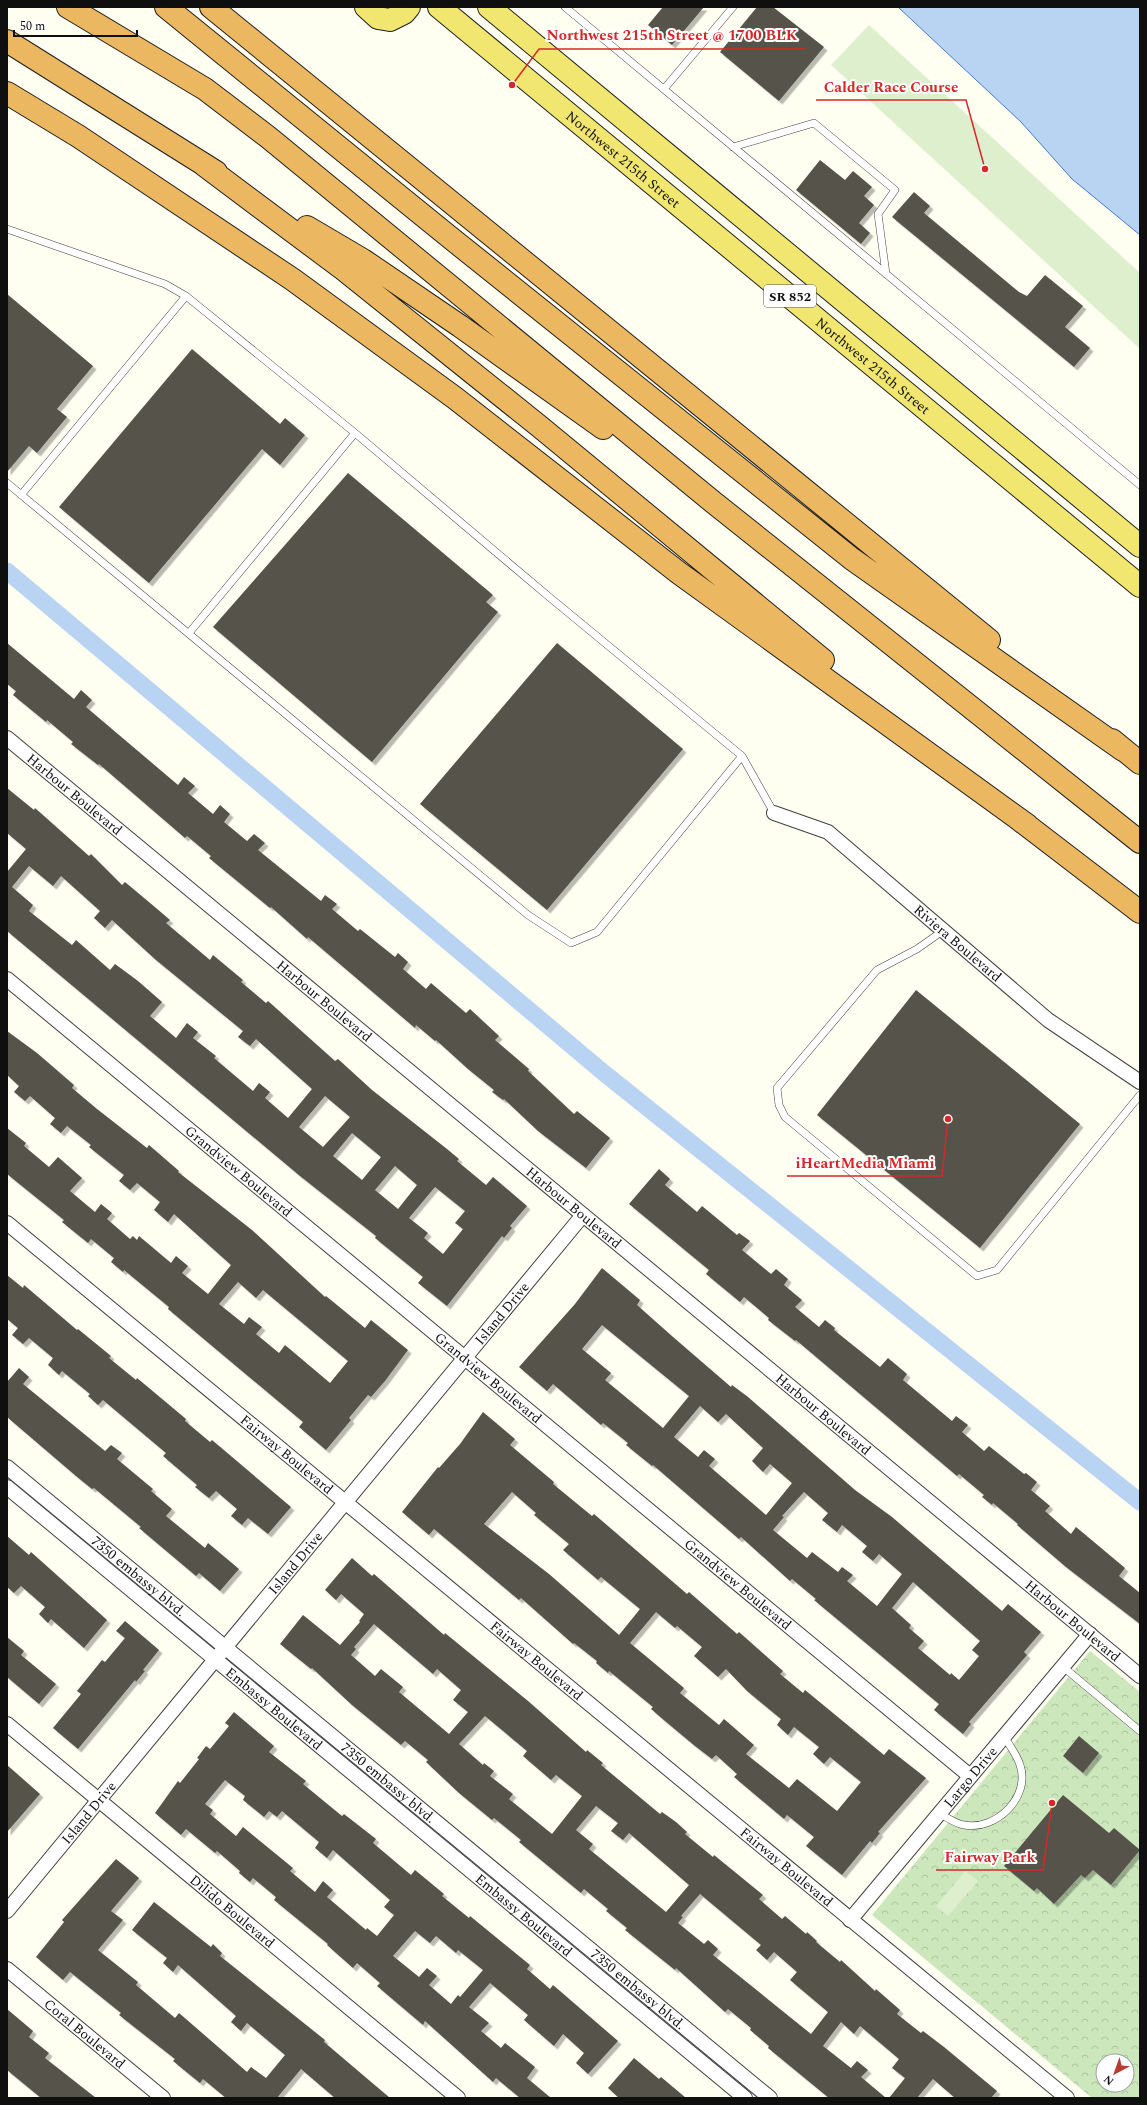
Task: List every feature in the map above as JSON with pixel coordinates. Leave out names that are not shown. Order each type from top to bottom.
[{"type":"highway","points":[[68,7],[205,89],[268,137],[713,502],[1140,842]]},
{"type":"highway","points":[[166,7],[452,239],[852,559],[1123,750]]},
{"type":"highway","points":[[210,7],[1140,764]]},
{"type":"highway","points":[[7,41],[204,165],[362,260],[460,326],[600,426],[649,466],[713,502]]},
{"type":"highway","points":[[7,93],[78,136],[292,279],[455,398],[680,573],[1027,825]]},
{"type":"highway","points":[[204,165],[343,270],[423,333],[1027,825],[1140,912]]},
{"type":"main road","points":[[366,7],[378,18],[390,20],[399,16],[409,7]]},
{"type":"main road","name":"Northwest 215th Street","points":[[439,7],[1140,586]]},
{"type":"main road","name":"SR 852","points":[[489,7],[1140,546]]},
{"type":"street","name":"Harbour Boulevard","points":[[7,738],[1140,1676]]},
{"type":"street","name":"Riviera Boulevard","points":[[774,813],[828,832],[1048,1020],[1140,1082]]},
{"type":"street","name":"Grandview Boulevard","points":[[7,979],[970,1776]]},
{"type":"street","name":"Island Drive","points":[[7,1911],[583,1215]]},
{"type":"street","name":"Fairway Boulevard","points":[[7,1223],[1067,2098]]},
{"type":"street","name":"7350 embassy blvd.","points":[[7,1467],[770,2098]]},
{"type":"street","name":"Embassy Boulevard","points":[[7,1488],[745,2098]]},
{"type":"street","name":"Largo Drive","points":[[850,1920],[1090,1634]]},
{"type":"street","name":"Dilido Boulevard","points":[[7,1724],[458,2098]]},
{"type":"street","name":"Coral Boulevard","points":[[7,1969],[163,2098]]},
{"type":"lane","points":[[565,7],[1140,485]]},
{"type":"lane","points":[[664,89],[733,7]]},
{"type":"lane","points":[[733,147],[814,123],[895,190],[878,214],[886,274]]},
{"type":"lane","points":[[7,230],[164,284],[186,296],[356,433],[548,596],[742,756],[774,813]]},
{"type":"lane","points":[[21,495],[186,296]]},
{"type":"lane","points":[[189,633],[356,433]]},
{"type":"lane","points":[[7,483],[528,915],[571,943],[597,932],[742,756]]},
{"type":"lane","points":[[944,930],[917,949],[877,970],[777,1088],[779,1105],[785,1117],[977,1276],[997,1270],[1140,1094]]},
{"type":"lane","points":[[1062,1666],[1140,1731]]},
{"type":"lane","points":[[939,1813],[964,1825],[986,1823],[1009,1810],[1022,1788],[1020,1765],[1004,1736]]},
{"type":"green space","points":[[869,25],[1140,273],[1140,349],[831,65]]},
{"type":"green space","points":[[1090,1651],[1140,1692],[1140,2098],[1092,2098],[872,1915]]},
{"type":"green space","points":[[965,1871],[978,1881],[948,1916],[936,1906]]},
{"type":"water","points":[[898,7],[1140,7],[1140,235],[1072,179],[1021,122]]},
{"type":"building","points":[[663,7],[704,7],[672,45],[648,25]]},
{"type":"building","points":[[757,7],[773,7],[824,47],[779,101],[720,52]]},
{"type":"building","points":[[820,160],[845,180],[853,171],[872,187],[864,196],[874,205],[859,223],[870,233],[861,244],[796,190]]},
{"type":"building","points":[[914,192],[930,206],[924,213],[1019,292],[1027,296],[1045,275],[1083,306],[1065,327],[1090,348],[1074,367],[892,217]]},
{"type":"building","points":[[7,294],[93,366],[57,409],[67,417],[37,453],[29,446],[7,472]]},
{"type":"building","points":[[192,349],[280,424],[285,418],[305,435],[280,465],[262,449],[149,583],[59,507]]},
{"type":"building","points":[[348,473],[493,595],[486,602],[498,612],[372,762],[213,627]]},
{"type":"building","points":[[7,643],[74,699],[81,690],[92,700],[86,707],[178,785],[184,777],[195,786],[188,793],[213,814],[220,805],[230,814],[224,822],[247,841],[254,834],[265,843],[258,850],[321,901],[325,895],[337,904],[332,909],[358,931],[360,929],[395,957],[398,953],[408,962],[403,969],[426,989],[431,983],[466,1013],[470,1009],[499,1036],[495,1040],[529,1069],[528,1071],[574,1114],[577,1111],[610,1138],[586,1168],[538,1131],[504,1099],[503,1100],[492,1092],[494,1090],[436,1040],[435,1041],[416,1025],[415,1028],[308,937],[307,939],[271,907],[270,908],[209,858],[211,856],[187,836],[185,838],[99,764],[98,765],[71,744],[73,742],[47,720],[46,722],[13,695],[16,691],[7,684]]},
{"type":"building","points":[[557,643],[683,749],[547,910],[420,804]]},
{"type":"building","points":[[7,788],[34,810],[35,808],[89,856],[91,854],[122,885],[125,882],[170,920],[166,923],[210,960],[213,955],[243,980],[241,982],[266,1003],[268,1001],[335,1061],[338,1059],[372,1090],[447,1149],[459,1159],[457,1161],[486,1185],[493,1177],[527,1206],[510,1226],[512,1228],[504,1238],[502,1236],[447,1306],[418,1283],[423,1277],[375,1238],[376,1236],[300,1176],[7,931],[7,872],[26,849],[7,833]],"holes":[[[29,866],[53,886],[61,876],[100,911],[94,918],[105,928],[112,920],[156,960],[243,1031],[238,1037],[250,1046],[256,1039],[312,1089],[288,1118],[265,1098],[270,1092],[259,1083],[253,1091],[214,1058],[216,1056],[193,1038],[198,1032],[187,1023],[176,1038],[150,1016],[162,1002],[138,981],[115,964],[110,970],[76,940],[72,945],[29,911],[33,905],[12,887]],[[325,1096],[350,1117],[323,1147],[299,1127]],[[352,1133],[381,1157],[362,1180],[333,1156]],[[395,1166],[417,1185],[398,1209],[375,1190]],[[435,1187],[465,1211],[455,1223],[463,1229],[443,1254],[424,1238],[428,1233],[409,1218]]]},
{"type":"building","points":[[916,990],[1080,1124],[980,1248],[817,1115]]},
{"type":"building","points":[[7,1031],[37,1053],[74,1085],[72,1088],[97,1109],[147,1148],[149,1145],[179,1171],[178,1172],[252,1230],[325,1297],[326,1296],[365,1328],[371,1320],[408,1350],[385,1381],[371,1397],[368,1395],[349,1418],[351,1420],[326,1450],[299,1427],[303,1422],[168,1309],[169,1307],[124,1270],[123,1272],[111,1262],[114,1258],[91,1239],[88,1243],[62,1222],[64,1220],[7,1174],[7,1128],[26,1143],[24,1146],[49,1167],[58,1157],[82,1178],[70,1191],[95,1212],[101,1204],[112,1213],[107,1219],[130,1239],[133,1236],[137,1240],[139,1236],[171,1263],[176,1256],[188,1266],[182,1273],[208,1294],[231,1265],[174,1214],[168,1222],[154,1210],[160,1202],[137,1183],[130,1190],[119,1181],[124,1175],[89,1147],[91,1145],[67,1126],[61,1133],[50,1124],[55,1118],[30,1096],[25,1101],[14,1092],[19,1086],[7,1075]],"holes":[[[238,1282],[256,1298],[263,1290],[348,1361],[330,1383],[285,1345],[279,1353],[256,1334],[262,1327],[249,1317],[244,1324],[219,1304]]]},
{"type":"building","points":[[659,1169],[670,1179],[665,1185],[697,1212],[702,1206],[737,1235],[739,1233],[750,1241],[742,1250],[771,1274],[776,1269],[788,1279],[784,1285],[802,1300],[795,1307],[819,1327],[825,1320],[835,1328],[834,1330],[880,1367],[888,1358],[907,1374],[903,1380],[952,1421],[956,1416],[968,1425],[962,1432],[984,1451],[989,1446],[1024,1474],[1026,1473],[1037,1482],[1031,1490],[1050,1506],[1045,1511],[1071,1534],[1076,1527],[1125,1568],[1119,1576],[1140,1593],[1140,1624],[1066,1567],[993,1503],[992,1505],[982,1497],[984,1495],[959,1474],[957,1476],[796,1340],[795,1341],[768,1320],[769,1318],[744,1297],[740,1302],[706,1274],[709,1270],[629,1204]]},
{"type":"building","points":[[602,1268],[640,1300],[637,1305],[673,1337],[731,1387],[732,1385],[748,1397],[855,1490],[892,1517],[1002,1611],[1008,1604],[1041,1632],[1024,1652],[1027,1655],[969,1722],[971,1724],[963,1734],[934,1710],[939,1704],[814,1600],[816,1599],[792,1579],[790,1581],[741,1537],[739,1539],[653,1465],[652,1466],[626,1445],[628,1443],[603,1423],[601,1425],[553,1384],[547,1391],[519,1367],[575,1304]],"holes":[[[602,1325],[689,1396],[663,1428],[605,1380],[611,1373],[582,1349]],[[700,1406],[718,1422],[726,1414],[763,1448],[752,1461],[763,1472],[770,1464],[792,1483],[766,1515],[709,1466],[715,1459],[704,1450],[698,1457],[674,1437]],[[804,1492],[828,1513],[822,1520],[837,1532],[842,1525],[867,1546],[862,1552],[873,1561],[879,1554],[902,1574],[877,1606],[847,1581],[853,1575],[842,1567],[838,1572],[812,1552],[807,1558],[773,1530],[784,1517],[782,1516]],[[913,1582],[980,1641],[972,1650],[979,1656],[959,1680],[951,1673],[950,1675],[918,1648],[924,1641],[909,1628],[911,1625],[892,1608]]]},
{"type":"building","points":[[7,1275],[23,1288],[24,1285],[77,1330],[78,1329],[111,1356],[109,1358],[136,1380],[137,1378],[186,1419],[185,1421],[210,1442],[212,1440],[291,1507],[268,1534],[248,1518],[242,1525],[231,1516],[237,1509],[216,1491],[209,1498],[195,1487],[197,1485],[163,1456],[166,1453],[103,1400],[98,1405],[88,1396],[90,1394],[62,1371],[59,1375],[48,1365],[53,1358],[29,1338],[23,1344],[12,1335],[18,1328],[7,1319]]},
{"type":"building","points":[[19,1368],[29,1377],[23,1384],[105,1451],[111,1445],[122,1453],[117,1459],[153,1489],[151,1491],[172,1509],[166,1516],[205,1548],[208,1543],[239,1569],[220,1591],[199,1573],[196,1576],[139,1528],[141,1527],[94,1488],[92,1489],[76,1476],[7,1417],[7,1382]]},
{"type":"building","points":[[483,1412],[515,1439],[510,1445],[554,1482],[553,1484],[592,1516],[594,1514],[687,1594],[689,1592],[737,1634],[739,1632],[783,1671],[780,1674],[803,1693],[805,1690],[884,1755],[889,1749],[926,1778],[878,1832],[880,1833],[872,1843],[870,1841],[842,1875],[806,1846],[814,1837],[787,1815],[784,1819],[734,1777],[737,1774],[716,1755],[712,1759],[695,1746],[651,1709],[653,1707],[609,1671],[608,1673],[596,1663],[597,1661],[574,1643],[573,1644],[521,1598],[519,1600],[434,1529],[429,1535],[402,1512],[438,1467],[439,1468],[460,1444]],"holes":[[[512,1492],[536,1513],[534,1515],[569,1544],[563,1550],[598,1580],[601,1577],[640,1609],[619,1635],[549,1574],[484,1524]],[[656,1612],[675,1628],[677,1626],[702,1647],[694,1656],[718,1677],[726,1669],[747,1691],[781,1719],[777,1725],[788,1735],[794,1727],[819,1747],[813,1754],[824,1764],[830,1757],[861,1782],[837,1811],[797,1779],[789,1788],[746,1754],[754,1745],[724,1719],[719,1725],[680,1693],[684,1688],[630,1643]]]},
{"type":"building","points":[[7,1536],[29,1555],[31,1552],[107,1620],[84,1648],[51,1619],[48,1623],[39,1614],[45,1607],[21,1586],[14,1593],[7,1587]]},
{"type":"building","points":[[352,1558],[372,1576],[374,1574],[444,1635],[445,1633],[528,1701],[586,1752],[587,1750],[603,1763],[601,1765],[660,1814],[662,1812],[676,1822],[687,1832],[685,1834],[713,1857],[714,1855],[763,1895],[759,1899],[782,1919],[785,1916],[806,1934],[807,1932],[817,1941],[816,1942],[840,1962],[841,1960],[875,1991],[876,1989],[900,2010],[897,2014],[921,2033],[923,2031],[944,2047],[997,2091],[991,2098],[955,2098],[933,2079],[917,2098],[889,2098],[905,2078],[892,2068],[899,2059],[860,2026],[854,2034],[841,2022],[823,2046],[851,2068],[857,2061],[868,2070],[861,2077],[886,2098],[829,2098],[768,2048],[769,2046],[750,2030],[751,2028],[728,2009],[725,2012],[676,1968],[675,1970],[625,1930],[627,1928],[606,1911],[608,1909],[584,1889],[581,1893],[519,1842],[521,1840],[494,1818],[492,1820],[459,1793],[426,1762],[428,1760],[405,1741],[401,1745],[352,1705],[312,1668],[311,1669],[280,1644],[303,1615],[340,1645],[360,1622],[359,1621],[364,1614],[341,1594],[336,1600],[325,1590]],"holes":[[[374,1624],[433,1674],[437,1669],[461,1690],[453,1700],[468,1712],[449,1734],[399,1692],[403,1687],[381,1669],[375,1676],[351,1655],[356,1649],[354,1647]],[[485,1716],[527,1751],[523,1756],[551,1780],[556,1775],[582,1796],[552,1834],[509,1799],[513,1794],[490,1776],[494,1771],[484,1763],[483,1765],[459,1744]],[[596,1806],[618,1823],[611,1831],[623,1840],[629,1833],[689,1885],[666,1912],[589,1849],[593,1844],[576,1830]],[[700,1894],[761,1945],[756,1950],[767,1960],[774,1952],[797,1972],[790,1980],[828,2012],[811,2034],[713,1955],[718,1949],[708,1940],[704,1944],[678,1923],[683,1917],[681,1916]]]},
{"type":"building","points":[[125,1621],[159,1650],[143,1670],[145,1671],[136,1682],[135,1680],[78,1749],[53,1728],[81,1694],[77,1691],[102,1660],[105,1662],[125,1638],[116,1631]]},
{"type":"building","points":[[7,1637],[24,1651],[21,1655],[56,1684],[39,1704],[7,1677]]},
{"type":"building","points":[[234,1712],[274,1746],[269,1752],[306,1781],[303,1784],[342,1816],[344,1814],[376,1839],[373,1843],[411,1875],[415,1870],[444,1894],[442,1896],[469,1918],[470,1916],[530,1965],[527,1969],[550,1989],[553,1985],[618,2041],[588,2074],[576,2063],[584,2053],[563,2034],[554,2046],[524,2020],[528,2015],[490,1983],[469,2007],[489,2023],[481,2031],[501,2048],[505,2043],[535,2067],[527,2078],[551,2098],[520,2098],[496,2078],[493,2082],[425,2021],[423,2025],[377,1986],[380,1983],[357,1963],[353,1968],[327,1945],[328,1944],[274,1900],[276,1897],[253,1878],[250,1882],[217,1851],[215,1853],[186,1829],[181,1835],[155,1813],[178,1781],[180,1783],[199,1759],[197,1758],[206,1746],[210,1749],[229,1726],[225,1723]],"holes":[[[225,1780],[245,1796],[243,1800],[264,1817],[269,1811],[277,1817],[282,1811],[319,1842],[315,1848],[327,1858],[333,1850],[390,1900],[384,1907],[394,1915],[377,1936],[367,1928],[366,1930],[327,1897],[333,1890],[323,1881],[315,1892],[290,1871],[293,1868],[243,1827],[236,1836],[210,1814],[213,1810],[205,1804]],[[415,1931],[430,1943],[436,1936],[456,1953],[458,1950],[483,1970],[460,1997],[458,1995],[451,2004],[429,1985],[437,1976],[427,1968],[419,1977],[393,1956]]]},
{"type":"building","points":[[1079,1736],[1099,1753],[1083,1773],[1063,1756]]},
{"type":"building","points":[[7,1765],[40,1794],[7,1832]]},
{"type":"building","points":[[1063,1795],[1109,1833],[1114,1828],[1140,1850],[1111,1885],[1093,1870],[1085,1878],[1081,1875],[1054,1904],[1037,1888],[1034,1891],[1004,1866]]},
{"type":"building","points":[[116,1859],[139,1878],[111,1911],[123,1920],[98,1950],[138,1982],[136,1985],[175,2018],[179,2013],[247,2072],[251,2067],[266,2078],[285,2055],[247,2023],[241,2031],[231,2022],[236,2016],[178,1965],[173,1972],[163,1963],[167,1958],[132,1930],[154,1902],[211,1947],[213,1944],[222,1953],[220,1956],[325,2040],[324,2042],[390,2098],[335,2098],[301,2069],[277,2098],[226,2098],[203,2079],[200,2083],[173,2061],[175,2059],[119,2015],[121,2013],[70,1972],[63,1980],[36,1957],[64,1922],[62,1920]]},
{"type":"building","points":[[7,2009],[33,2031],[29,2037],[49,2053],[45,2058],[96,2098],[41,2098],[7,2070]]},
{"type":"building","points":[[634,2058],[659,2079],[661,2077],[686,2098],[619,2098],[608,2088]]},
{"type":"waterway","points":[[7,571],[604,1073],[1140,1502]]},
{"type":"place","name":"Northwest 215th Street @ 1700 BLK","points":[[512,85]]},
{"type":"place","name":"Calder Race Course","points":[[985,169]]},
{"type":"place","name":"iHeartMedia Miami","points":[[948,1119]]},
{"type":"place","name":"Fairway Park","points":[[1052,1803]]}]
